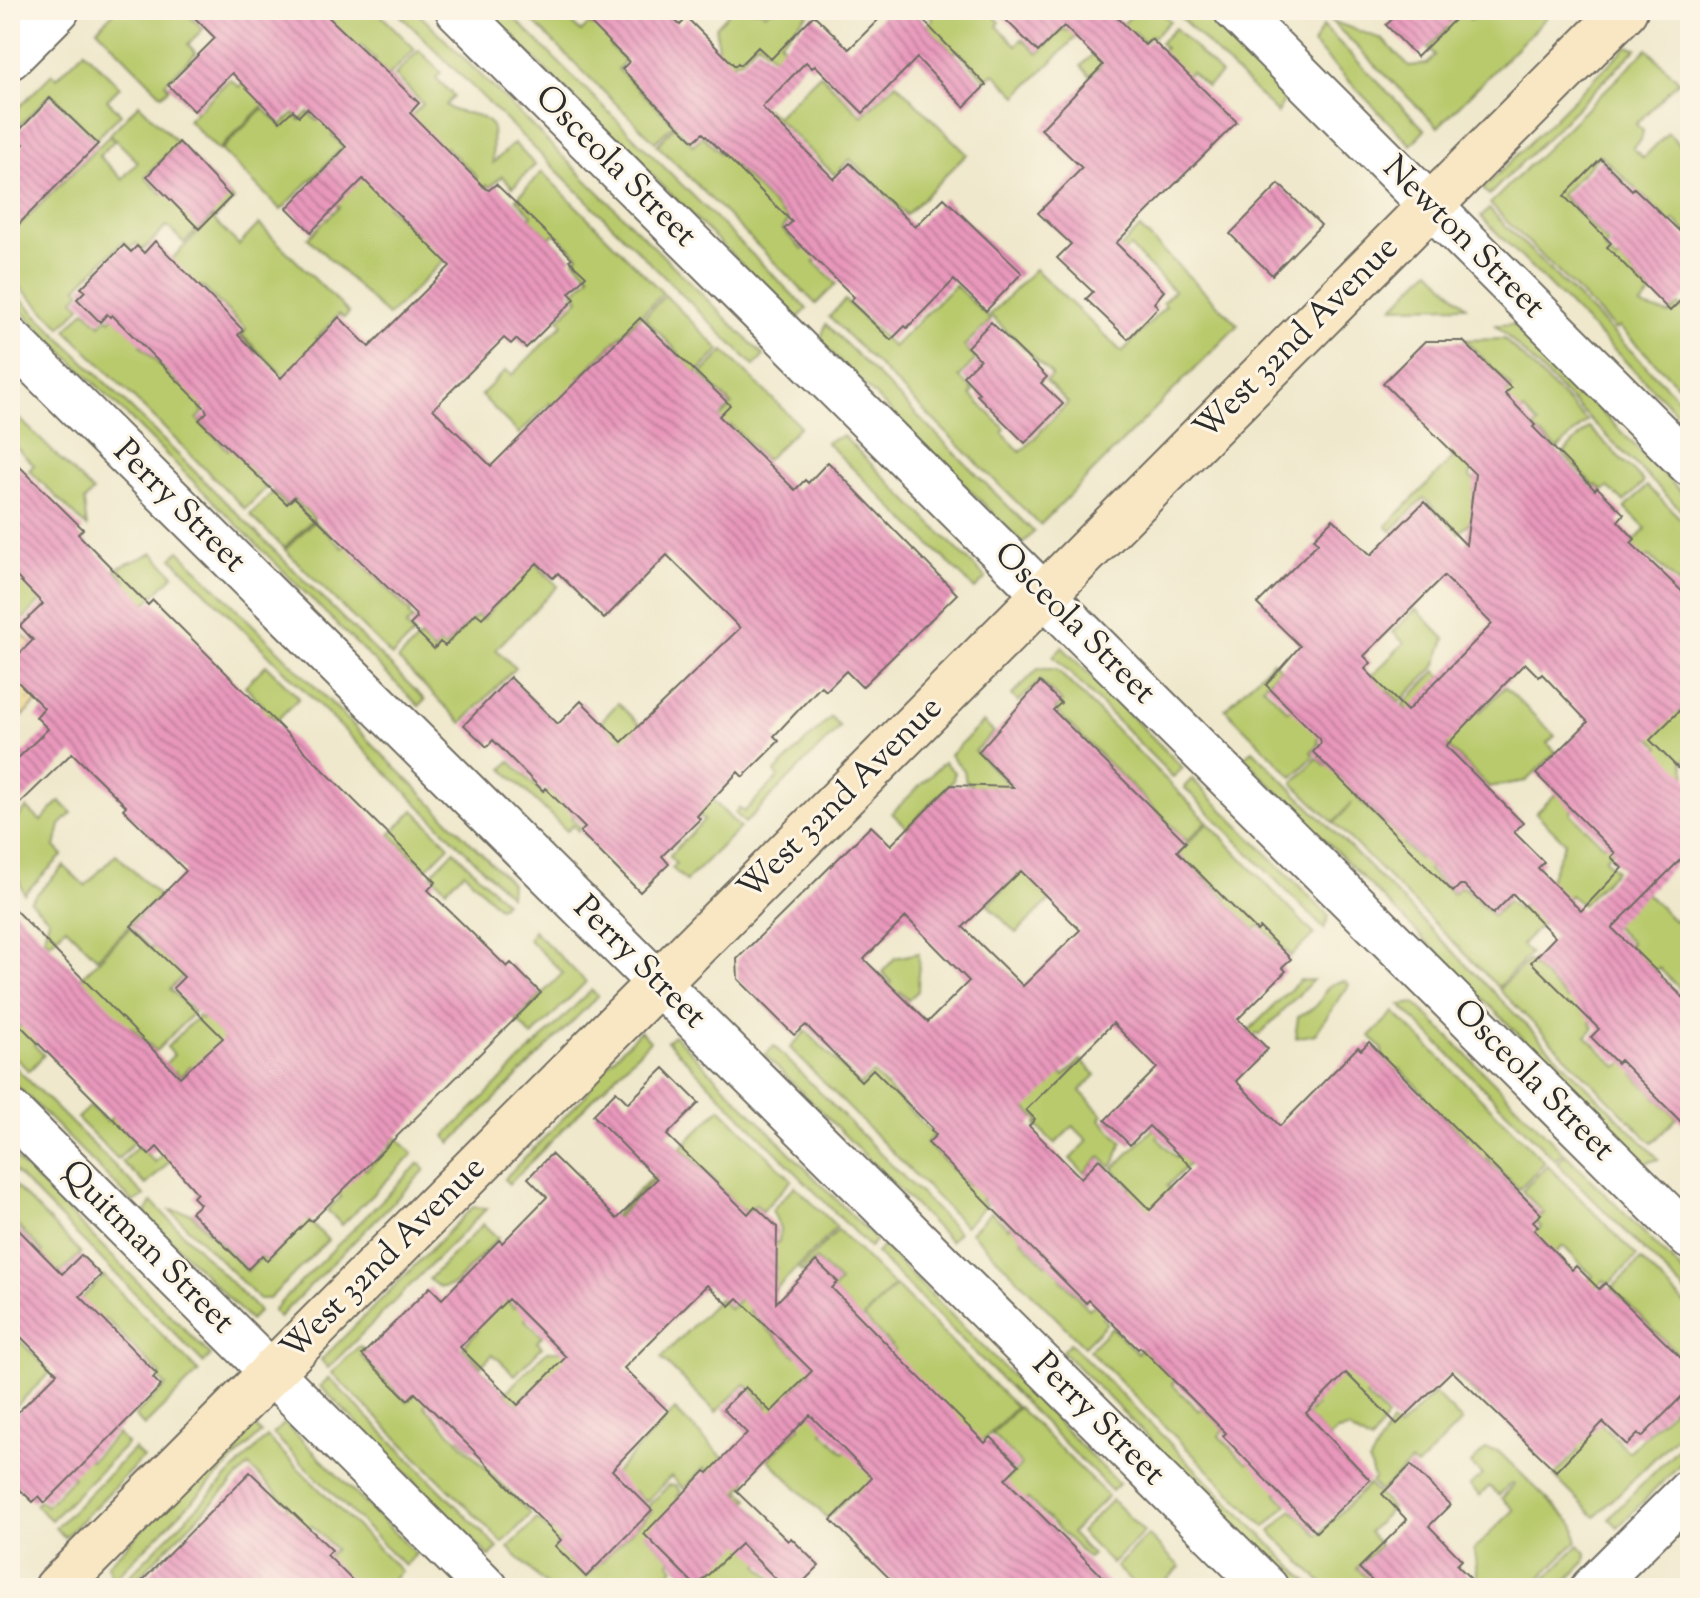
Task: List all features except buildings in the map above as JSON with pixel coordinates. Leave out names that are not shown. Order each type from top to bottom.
[{"type":"street","points":[[10,58],[58,10]]},
{"type":"street","name":"Osceola Street","points":[[457,10],[1690,1238]]},
{"type":"street","name":"Newton Street","points":[[1235,10],[1690,465]]},
{"type":"street","name":"West 32nd Avenue","points":[[57,1588],[1625,10]]},
{"type":"street","name":"Perry Street","points":[[10,339],[1267,1588]]},
{"type":"street","name":"Quitman Street","points":[[10,1111],[487,1588]]},
{"type":"street","points":[[1592,1588],[1690,1490]]},
{"type":"green space","points":[[116,10],[183,10],[203,29],[188,44],[196,53],[165,83],[169,88],[162,95],[97,29]]},
{"type":"green space","points":[[336,10],[376,10],[415,49],[367,97],[363,72],[376,60],[361,45],[353,52],[275,73]]},
{"type":"green space","points":[[395,10],[415,10],[764,356],[754,366]]},
{"type":"green space","points":[[485,10],[506,10],[807,309],[797,319]]},
{"type":"green space","points":[[536,10],[559,10],[581,32],[589,24],[593,27],[598,22],[617,40],[611,47],[625,61],[618,69],[674,124],[655,142],[529,18]]},
{"type":"green space","points":[[732,10],[761,10],[765,14],[769,10],[812,10],[780,42],[802,64],[792,75],[758,42],[677,121],[718,52],[716,27]]},
{"type":"green space","points":[[924,10],[988,10],[1000,22],[997,26],[1016,45],[1022,39],[1038,54],[1087,11],[1095,18],[1017,96],[994,73],[986,80],[957,50],[951,56],[924,29],[933,19]]},
{"type":"green space","points":[[1137,10],[1159,10],[1170,21],[1144,42],[1134,32],[1090,76],[1081,66]]},
{"type":"green space","points":[[1173,10],[1204,10],[1288,92],[1277,113]]},
{"type":"green space","points":[[1461,10],[1471,20],[1481,10],[1541,10],[1548,16],[1438,127],[1331,21],[1382,39],[1409,66],[1427,64],[1435,56],[1428,48],[1448,27],[1435,14]]},
{"type":"green space","points":[[1323,26],[1425,130],[1411,145],[1313,44]]},
{"type":"green space","points":[[1175,28],[1221,74],[1207,87],[1191,72],[1089,176],[1165,48],[1160,43]]},
{"type":"green space","points":[[1627,46],[1637,48],[1489,195],[1483,189]]},
{"type":"green space","points":[[1647,49],[1679,81],[1636,124],[1643,131],[1641,140],[1633,148],[1643,158],[1668,133],[1690,155],[1690,236],[1674,220],[1629,265],[1623,259],[1665,217],[1600,155],[1561,195],[1608,243],[1604,248],[1616,261],[1619,258],[1651,294],[1640,306],[1669,314],[1679,305],[1690,316],[1690,397],[1619,327],[1616,330],[1490,204]]},
{"type":"green space","points":[[419,50],[441,73],[436,78],[454,96],[446,105],[456,111],[479,116],[492,126],[493,163],[514,143],[535,165],[513,187],[502,176],[490,187],[487,185],[437,236],[427,226],[477,177],[446,147],[397,196],[409,118],[423,104],[395,75]]},
{"type":"green space","points":[[84,51],[120,87],[107,100],[121,114],[96,139],[51,94],[14,131],[10,127],[10,116],[52,74],[57,78]]},
{"type":"green space","points":[[256,70],[283,86],[218,150],[188,120],[230,79],[239,87]]},
{"type":"green space","points":[[820,74],[862,116],[896,83],[967,154],[906,215],[850,159],[835,175],[778,120],[734,165],[789,221],[782,229],[803,250],[810,244],[820,255],[814,262],[836,284],[816,304],[657,145],[675,126],[693,145],[703,136],[720,153],[766,108],[776,117]]},
{"type":"green space","points":[[139,104],[178,143],[145,177],[162,194],[173,184],[205,171],[234,200],[215,219],[211,216],[184,243],[167,226],[143,250],[136,243],[131,248],[123,241],[77,287],[81,292],[74,299],[81,307],[61,327],[10,277],[10,228],[14,231],[109,136],[114,141],[99,156],[122,179],[138,162],[110,134]]},
{"type":"green space","points":[[331,107],[345,121],[332,135],[343,147],[281,210],[221,150],[263,108],[281,125],[294,113],[300,120],[308,112],[317,121]]},
{"type":"green space","points":[[345,149],[395,197],[387,206],[417,235],[426,228],[451,253],[388,316],[308,238],[339,207],[313,181]]},
{"type":"green space","points":[[542,172],[663,293],[579,378],[583,382],[554,406],[550,403],[519,434],[481,395],[506,370],[512,375],[563,324],[559,319],[579,299],[573,293],[590,276],[574,260],[578,255],[555,233],[546,241],[526,221],[532,215],[516,199]]},
{"type":"green space","points":[[1489,209],[1690,410],[1690,426],[1481,217]]},
{"type":"green space","points":[[212,218],[239,245],[259,224],[349,313],[344,318],[339,314],[316,339],[345,369],[370,344],[396,370],[315,406],[242,335],[246,329],[202,286],[197,291],[168,263]]},
{"type":"green space","points":[[1140,228],[1238,325],[1040,525],[829,317],[845,300],[893,347],[955,285],[991,320],[964,346],[976,359],[959,377],[974,391],[971,395],[1005,429],[1002,433],[1021,452],[1068,403],[1046,381],[1052,375],[990,315],[1035,269],[1122,352],[1166,306],[1163,302],[1174,291],[1130,247],[1123,252],[1119,249]]},
{"type":"green space","points":[[167,263],[195,292],[141,346],[179,385],[184,382],[188,386],[239,335],[257,353],[201,409],[204,412],[197,419],[228,450],[235,442],[261,468],[254,476],[266,488],[245,509],[66,330],[85,310],[100,325],[107,317],[110,320]]},
{"type":"green space","points":[[1430,269],[1466,306],[1393,307]]},
{"type":"green space","points":[[10,288],[425,700],[419,706],[10,299]]},
{"type":"green space","points":[[665,295],[720,350],[634,436],[617,415],[679,353],[644,317]]},
{"type":"green space","points":[[826,324],[1034,532],[1023,543],[820,341]]},
{"type":"green space","points":[[1514,324],[1690,501],[1690,519],[1496,325]]},
{"type":"green space","points":[[1504,339],[1587,421],[1558,449],[1534,429],[1538,424],[1524,410],[1473,462],[1470,477],[1493,499],[1459,533],[1424,498],[1391,531],[1386,526],[1453,458],[1448,452],[1512,388],[1465,340]]},
{"type":"green space","points":[[724,351],[800,426],[766,460],[731,425],[687,469],[686,451],[732,405],[701,374]]},
{"type":"green space","points":[[10,409],[93,492],[84,501],[87,527],[29,470],[34,465],[10,441]]},
{"type":"green space","points":[[1589,427],[1644,482],[1624,502],[1608,487],[1603,491],[1597,485],[1595,487],[1563,454]]},
{"type":"green space","points":[[843,436],[986,578],[975,589],[826,442]]},
{"type":"green space","points":[[1647,486],[1690,528],[1690,595],[1650,556],[1612,575],[1566,610],[1646,529],[1625,508]]},
{"type":"green space","points":[[273,492],[287,506],[294,499],[314,518],[284,548],[250,515]]},
{"type":"green space","points":[[386,504],[399,517],[358,559],[410,612],[413,619],[406,626],[414,634],[392,656],[285,550],[314,521],[343,548]]},
{"type":"green space","points":[[517,546],[558,586],[496,649],[515,668],[462,723],[398,660],[420,637],[433,651],[440,644],[444,648],[477,615],[482,620],[504,596],[465,559]]},
{"type":"green space","points":[[179,551],[511,883],[510,896],[172,558]]},
{"type":"green space","points":[[153,553],[174,575],[110,639],[89,617],[126,581],[115,569]]},
{"type":"green space","points":[[10,567],[51,591],[16,626],[10,620]]},
{"type":"green space","points":[[1416,609],[1445,639],[1435,667],[1400,702],[1387,690],[1379,698],[1364,684],[1404,643],[1393,632]]},
{"type":"green space","points":[[1062,647],[1183,768],[1173,777],[1053,656]]},
{"type":"green space","points":[[1273,661],[1280,668],[1263,686],[1288,711],[1298,701],[1366,690],[1317,740],[1319,743],[1311,752],[1314,756],[1293,777],[1225,709]]},
{"type":"green space","points":[[266,665],[299,698],[277,720],[269,714],[213,772],[241,728],[263,705],[245,686]]},
{"type":"green space","points":[[1038,669],[1056,669],[1207,821],[1187,841],[1055,710],[1062,702],[1040,681],[1018,702],[1012,695]]},
{"type":"green space","points":[[1436,671],[1479,713],[1505,687],[1555,736],[1547,743],[1556,752],[1526,781],[1489,787],[1429,728],[1401,716],[1407,709],[1403,705]]},
{"type":"green space","points":[[1659,693],[1679,713],[1690,702],[1690,755],[1683,761],[1686,776],[1663,800],[1635,772],[1660,747],[1633,719]]},
{"type":"green space","points":[[618,703],[665,750],[660,775],[623,738],[610,739],[602,731],[603,719]]},
{"type":"green space","points":[[831,717],[840,727],[745,823],[735,813],[739,808],[744,812],[779,777],[775,772]]},
{"type":"green space","points":[[983,722],[994,732],[975,751],[1066,843],[1058,892],[1016,933],[988,905],[1026,866],[996,810],[966,783],[964,770],[950,755]]},
{"type":"green space","points":[[1253,750],[1659,1159],[1646,1163],[1244,758]]},
{"type":"green space","points":[[1317,758],[1326,766],[1335,758],[1363,794],[1358,799],[1385,825],[1391,819],[1409,837],[1403,844],[1419,859],[1426,852],[1435,862],[1428,870],[1453,894],[1460,887],[1464,888],[1493,916],[1508,901],[1519,910],[1550,879],[1565,842],[1536,813],[1565,785],[1574,794],[1571,814],[1603,845],[1608,841],[1615,848],[1605,859],[1616,870],[1582,905],[1570,895],[1521,945],[1530,954],[1498,987],[1334,823],[1352,803],[1333,822],[1293,783]]},
{"type":"green space","points":[[510,761],[544,795],[577,762],[596,793],[571,818],[581,828],[578,831],[573,825],[567,831],[503,769]]},
{"type":"green space","points":[[944,762],[954,772],[953,781],[907,828],[892,813]]},
{"type":"green space","points":[[683,770],[740,828],[686,881],[672,868],[676,864],[669,856],[704,820],[668,784]]},
{"type":"green space","points":[[1192,779],[1329,916],[1324,929],[1184,787]]},
{"type":"green space","points":[[60,801],[72,813],[60,825],[55,847],[63,855],[24,894],[19,880],[10,873],[10,826],[27,808],[41,821]]},
{"type":"green space","points":[[414,810],[449,846],[426,869],[390,834]]},
{"type":"green space","points":[[1208,823],[1314,934],[1291,956],[1260,925],[1251,934],[1218,907],[1227,898],[1205,877],[1198,884],[1098,933]]},
{"type":"green space","points":[[454,851],[505,902],[499,908],[464,872],[446,889],[431,874]]},
{"type":"green space","points":[[116,854],[159,896],[97,958],[66,927],[50,943],[44,937],[49,919],[30,901],[64,866],[85,886]]},
{"type":"green space","points":[[1623,870],[1674,921],[1690,906],[1690,1015],[1676,1001],[1684,993],[1659,968],[1651,975],[1644,968],[1590,1023],[1594,1028],[1586,1036],[1617,1067],[1690,1020],[1634,1075],[1677,1118],[1652,1143],[1499,989],[1528,961],[1567,999],[1597,977],[1631,943],[1591,902]]},
{"type":"green space","points":[[181,919],[210,948],[170,989],[194,1012],[156,1051],[131,1027],[84,1074],[81,978],[130,928],[151,949]]},
{"type":"green space","points":[[533,930],[586,982],[532,1036],[516,1020],[563,973],[529,940]]},
{"type":"green space","points":[[919,953],[918,991],[908,1000],[900,992],[888,1004],[878,995],[891,982],[882,972],[895,958]]},
{"type":"green space","points":[[242,978],[241,1054],[205,1080],[191,1066],[180,1076],[175,1071],[126,1119],[131,1124],[125,1131],[135,1141],[118,1159],[77,1118],[90,1106],[107,1122],[174,1055],[167,1047],[198,1016],[201,1019]]},
{"type":"green space","points":[[1300,980],[1313,980],[1259,1035],[1257,1033],[1233,1056],[1229,1050]]},
{"type":"green space","points":[[1344,981],[1349,985],[1315,1034],[1295,1038],[1298,1017],[1316,1006],[1328,987]]},
{"type":"green space","points":[[591,990],[598,996],[451,1143],[445,1136]]},
{"type":"green space","points":[[1415,1003],[1563,1152],[1555,1160],[1400,1005]]},
{"type":"green space","points":[[1394,1012],[1545,1162],[1519,1189],[1487,1158],[1477,1167],[1466,1138],[1439,1112],[1405,1116],[1425,1095],[1400,1069],[1393,1076],[1383,1066],[1382,1049],[1370,1036]]},
{"type":"green space","points":[[10,1017],[20,1027],[27,1021],[41,1037],[34,1045],[44,1055],[29,1071],[10,1052]]},
{"type":"green space","points":[[640,1031],[650,1041],[509,1184],[504,1179],[586,1095],[600,1072]]},
{"type":"green space","points":[[806,1031],[860,1085],[873,1073],[934,1135],[926,1143],[968,1185],[975,1179],[988,1193],[981,1200],[986,1205],[965,1226],[790,1048]]},
{"type":"green space","points":[[674,1035],[876,1240],[869,1247],[667,1041]]},
{"type":"green space","points":[[774,1046],[958,1232],[950,1241],[765,1055]]},
{"type":"green space","points":[[1038,1051],[1064,1076],[1081,1060],[1096,1075],[1080,1091],[1103,1115],[1100,1119],[1122,1142],[1111,1167],[1100,1157],[1084,1173],[1070,1159],[1088,1141],[1073,1126],[1055,1144],[1036,1125],[1039,1121],[1020,1102]]},
{"type":"green space","points":[[10,1062],[145,1196],[133,1202],[10,1079]]},
{"type":"green space","points":[[211,1105],[172,1159],[146,1185],[122,1162],[138,1146],[155,1162]]},
{"type":"green space","points":[[720,1108],[792,1180],[762,1211],[756,1204],[748,1212],[743,1208],[699,1253],[680,1222],[718,1183],[684,1150],[604,1230],[602,1228]]},
{"type":"green space","points":[[1155,1127],[1161,1133],[1157,1138],[1176,1157],[1182,1152],[1191,1162],[1167,1186],[1192,1212],[1169,1235],[1121,1197],[1131,1187],[1113,1169]]},
{"type":"green space","points":[[390,1131],[413,1154],[342,1225],[327,1210],[341,1197],[333,1188],[357,1162],[366,1170],[393,1143],[386,1136]]},
{"type":"green space","points":[[10,1153],[211,1356],[204,1363],[10,1167]]},
{"type":"green space","points":[[1565,1154],[1690,1279],[1690,1296],[1557,1163]]},
{"type":"green space","points":[[419,1163],[425,1170],[279,1317],[273,1310]]},
{"type":"green space","points":[[1547,1165],[1637,1256],[1609,1284],[1604,1280],[1479,1398],[1452,1371],[1482,1341],[1528,1340],[1593,1276],[1563,1246],[1544,1265],[1487,1280],[1541,1227],[1536,1221],[1544,1213],[1522,1191]]},
{"type":"green space","points":[[10,1181],[81,1253],[50,1283],[17,1279],[43,1252],[10,1218]]},
{"type":"green space","points":[[795,1186],[837,1227],[753,1312],[749,1311],[796,1356],[845,1306],[831,1292],[840,1282],[816,1259],[802,1272],[799,1269],[838,1230],[894,1286],[793,1390],[774,1419],[765,1410],[768,1407],[745,1384],[716,1412],[661,1358],[719,1299],[730,1309],[746,1292],[738,1283],[779,1241],[780,1228],[772,1210]]},
{"type":"green space","points":[[152,1202],[259,1311],[250,1320],[145,1214]]},
{"type":"green space","points":[[473,1207],[487,1208],[328,1368],[321,1360]]},
{"type":"green space","points":[[170,1210],[190,1213],[247,1271],[262,1257],[268,1261],[284,1245],[279,1240],[305,1217],[328,1240],[269,1299],[259,1299]]},
{"type":"green space","points":[[991,1212],[1008,1228],[1015,1221],[1027,1233],[1021,1240],[1046,1265],[1054,1258],[1068,1272],[1060,1279],[1089,1309],[1099,1301],[1108,1310],[1102,1317],[1107,1323],[1084,1346],[971,1232]]},
{"type":"green space","points":[[483,1224],[498,1238],[454,1284],[441,1287],[432,1282],[429,1279]]},
{"type":"green space","points":[[883,1246],[1119,1484],[1112,1491],[876,1253]]},
{"type":"green space","points":[[1641,1260],[1690,1309],[1690,1366],[1612,1288]]},
{"type":"green space","points":[[104,1276],[199,1372],[144,1426],[135,1416],[166,1386],[158,1378],[161,1375],[107,1320],[88,1318],[75,1305]]},
{"type":"green space","points":[[896,1286],[1016,1407],[912,1514],[909,1545],[854,1491],[827,1518],[768,1459],[800,1427],[785,1411],[839,1415],[823,1432],[844,1453],[861,1436],[846,1400],[895,1350],[864,1318]]},
{"type":"green space","points":[[502,1296],[514,1308],[518,1304],[529,1316],[525,1320],[542,1336],[537,1342],[542,1347],[515,1375],[493,1354],[481,1366],[463,1347],[478,1331],[452,1305]]},
{"type":"green space","points":[[1176,1314],[1176,1380],[1172,1384],[1199,1411],[1246,1364],[1224,1430],[1219,1436],[1246,1463],[1256,1463],[1281,1489],[1276,1494],[1287,1505],[1265,1527],[1089,1350],[1112,1327],[1137,1353]]},
{"type":"green space","points":[[10,1331],[51,1372],[10,1412]]},
{"type":"green space","points":[[1070,1343],[1314,1588],[1298,1588],[1062,1351]]},
{"type":"green space","points":[[594,1344],[535,1400],[528,1393],[472,1449],[460,1438],[547,1351]]},
{"type":"green space","points":[[359,1346],[365,1351],[361,1356],[407,1402],[460,1350],[470,1359],[424,1406],[531,1514],[503,1543],[332,1373]]},
{"type":"green space","points":[[1347,1357],[1375,1386],[1366,1396],[1387,1417],[1371,1443],[1349,1429],[1337,1431],[1281,1485],[1259,1462],[1316,1406],[1307,1396]]},
{"type":"green space","points":[[1535,1358],[1629,1452],[1690,1391],[1690,1423],[1595,1517],[1554,1476],[1578,1451],[1510,1382]]},
{"type":"green space","points":[[329,1378],[498,1548],[490,1557],[320,1386]]},
{"type":"green space","points":[[1434,1393],[1462,1421],[1417,1467],[1411,1462],[1380,1492],[1371,1483],[1374,1479],[1369,1463],[1391,1423],[1398,1429]]},
{"type":"green space","points":[[1018,1407],[1108,1496],[1071,1533],[1092,1555],[1088,1558],[1028,1499],[975,1552],[955,1531],[1022,1465],[992,1434]]},
{"type":"green space","points":[[675,1410],[748,1482],[734,1497],[704,1468],[684,1489],[671,1476],[646,1502],[634,1491],[621,1504],[602,1486]]},
{"type":"green space","points":[[251,1422],[261,1433],[113,1580],[107,1565]]},
{"type":"green space","points":[[285,1423],[416,1554],[405,1566],[273,1434]]},
{"type":"green space","points":[[117,1434],[127,1444],[51,1520],[35,1505],[39,1501],[46,1506],[73,1478],[65,1470],[83,1454],[90,1461]]},
{"type":"green space","points":[[1690,1436],[1690,1454],[1618,1527],[1609,1518]]},
{"type":"green space","points":[[267,1437],[401,1571],[384,1588],[361,1588],[352,1580],[346,1586],[328,1556],[335,1549],[311,1525],[306,1530],[282,1512],[289,1505],[249,1466],[127,1588],[122,1583]]},
{"type":"green space","points":[[134,1449],[143,1458],[65,1537],[55,1528]]},
{"type":"green space","points":[[1486,1449],[1498,1451],[1575,1526],[1577,1541],[1530,1588],[1471,1588],[1478,1581],[1474,1549],[1514,1510],[1502,1498],[1514,1485],[1511,1483],[1499,1495],[1489,1486],[1480,1496],[1470,1486],[1482,1475],[1471,1464]]},
{"type":"green space","points":[[598,1485],[607,1493],[555,1546],[586,1577],[652,1511],[648,1506],[669,1485],[675,1485],[681,1492],[677,1497],[706,1526],[669,1562],[674,1568],[654,1588],[549,1588],[508,1548],[537,1519],[551,1532]]},
{"type":"green space","points":[[1368,1485],[1392,1508],[1369,1532],[1380,1545],[1357,1568],[1377,1588],[1327,1588],[1270,1531],[1292,1510],[1318,1535]]},
{"type":"green space","points":[[742,1492],[749,1499],[725,1524],[762,1561],[759,1566],[782,1588],[705,1588],[700,1583],[711,1572],[688,1548]]},
{"type":"green space","points":[[1112,1500],[1144,1532],[1112,1564],[1080,1532]]},
{"type":"green space","points":[[1148,1535],[1180,1567],[1159,1588],[1137,1588],[1116,1567]]},
{"type":"green space","points":[[1579,1545],[1586,1553],[1585,1562],[1559,1588],[1536,1588]]},
{"type":"sand","points":[[10,622],[38,650],[101,637],[20,719],[10,709]]}]
